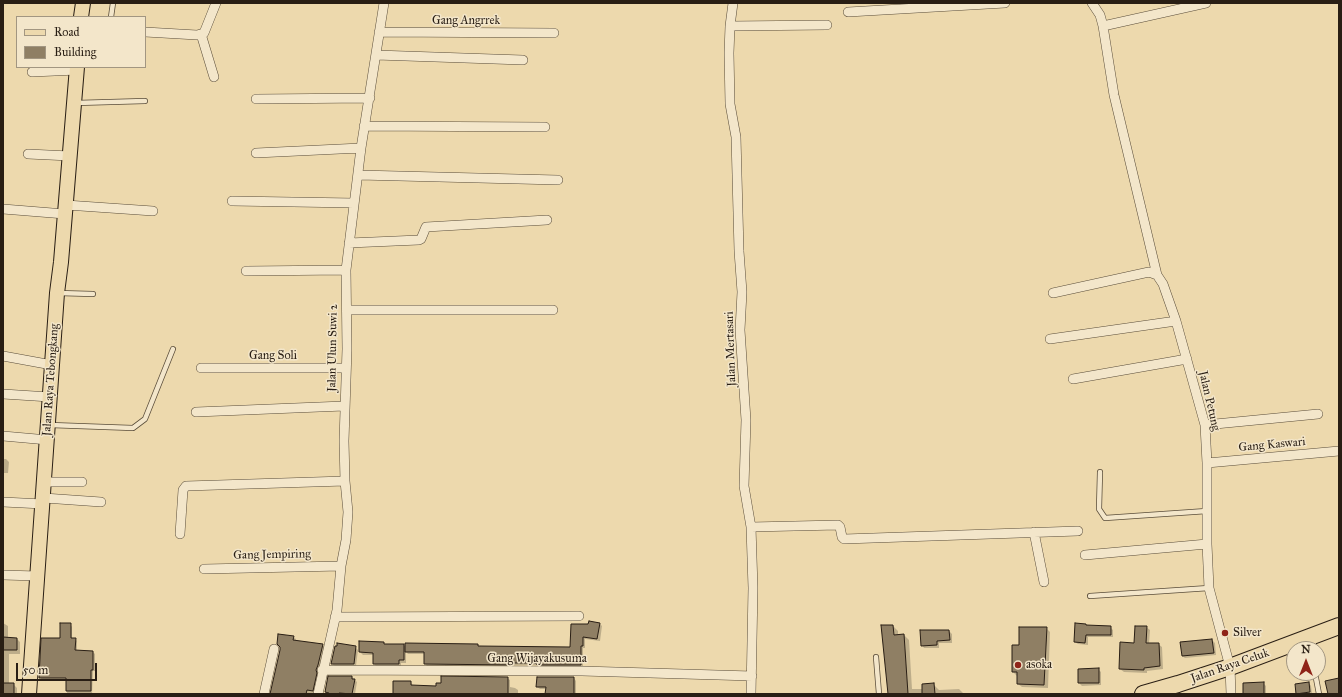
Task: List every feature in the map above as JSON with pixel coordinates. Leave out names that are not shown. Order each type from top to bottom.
[{"type":"highway","name":"Jalan Raya Celuk","points":[[1316,641],[1339,626]]},
{"type":"highway","name":"Jalan Raya Celuk","points":[[1142,694],[1286,651]]},
{"type":"main road","points":[[82,16],[83,3]]},
{"type":"main road","name":"Jalan Raya Tebongkang","points":[[29,694],[48,440],[57,293],[77,69]]},
{"type":"street","points":[[146,32],[201,34],[206,31],[216,3]]},
{"type":"street","name":"Jalan Ulun Suwi 2","points":[[318,694],[322,670],[335,617],[341,566],[346,540],[348,512],[345,481],[344,406],[347,310],[346,270],[364,126],[370,98],[384,3]]},
{"type":"street","name":"Jalan Mertasari","points":[[733,3],[730,26],[730,104],[736,137],[738,251],[742,292],[740,330],[746,420],[744,486],[751,526],[753,588],[751,694]]},
{"type":"street","points":[[848,12],[1005,3]]},
{"type":"street","name":"Jalan Petung","points":[[1092,3],[1100,15],[1103,26],[1114,95],[1158,275],[1163,284],[1176,321],[1205,425],[1209,588],[1230,667],[1231,694]]},
{"type":"street","points":[[1103,26],[1206,3]]},
{"type":"street","points":[[730,26],[827,25]]},
{"type":"street","name":"Gang Angrrek","points":[[379,32],[554,33]]},
{"type":"street","points":[[201,34],[214,77]]},
{"type":"street","points":[[376,55],[523,60]]},
{"type":"street","points":[[32,72],[77,69]]},
{"type":"street","points":[[256,99],[370,98]]},
{"type":"street","points":[[364,126],[545,127]]},
{"type":"street","points":[[256,152],[361,148]]},
{"type":"street","points":[[28,154],[70,156]]},
{"type":"street","points":[[359,175],[558,180]]},
{"type":"street","points":[[232,201],[354,203]]},
{"type":"street","points":[[3,209],[153,211]]},
{"type":"street","points":[[349,243],[421,239],[426,227],[547,220]]},
{"type":"street","points":[[246,271],[346,270]]},
{"type":"street","points":[[1052,293],[1149,272],[1158,275]]},
{"type":"street","points":[[347,310],[553,310]]},
{"type":"street","points":[[1050,339],[1176,321]]},
{"type":"street","points":[[3,356],[52,365]]},
{"type":"street","points":[[1073,379],[1187,359]]},
{"type":"street","name":"Gang Soli","points":[[200,368],[345,368]]},
{"type":"street","points":[[3,394],[50,397]]},
{"type":"street","points":[[196,412],[344,406]]},
{"type":"street","points":[[1205,425],[1318,414]]},
{"type":"street","points":[[3,436],[48,440]]},
{"type":"street","name":"Gang Kaswari","points":[[1207,463],[1339,451]]},
{"type":"street","points":[[180,534],[182,490],[186,486],[345,481]]},
{"type":"street","points":[[45,482],[82,482]]},
{"type":"street","points":[[3,502],[101,502]]},
{"type":"street","points":[[751,526],[838,526],[840,527],[842,538],[844,539],[1078,531]]},
{"type":"street","points":[[1034,532],[1044,582]]},
{"type":"street","points":[[1085,555],[1207,544]]},
{"type":"street","name":"Gang Jempiring","points":[[204,569],[341,566]]},
{"type":"street","points":[[3,575],[37,576]]},
{"type":"street","points":[[335,617],[579,616]]},
{"type":"street","points":[[264,694],[274,649]]},
{"type":"street","name":"Gang Wijayakusuma","points":[[322,670],[582,671],[752,676]]},
{"type":"lane","points":[[111,16],[113,3]]},
{"type":"lane","points":[[74,103],[145,101]]},
{"type":"lane","points":[[57,293],[92,294]]},
{"type":"lane","points":[[48,425],[133,428],[145,419],[173,350]]},
{"type":"lane","points":[[1100,472],[1099,509],[1105,518],[1207,511]]},
{"type":"lane","points":[[1090,596],[1209,588]]},
{"type":"lane","points":[[876,657],[879,694]]},
{"type":"lane","points":[[1317,681],[1319,694]]},
{"type":"building","points":[[589,621],[600,623],[597,639],[583,637],[583,646],[581,646],[581,665],[537,665],[534,663],[511,663],[511,665],[424,664],[424,652],[405,652],[405,643],[478,644],[478,646],[570,647],[571,624],[588,624]]},
{"type":"building","points":[[60,623],[71,623],[71,638],[76,638],[75,650],[93,651],[91,691],[66,691],[66,678],[39,678],[41,638],[60,638]]},
{"type":"building","points":[[1075,623],[1111,626],[1111,635],[1086,635],[1085,643],[1074,642]]},
{"type":"building","points":[[881,625],[893,625],[894,635],[904,634],[908,694],[888,694]]},
{"type":"building","points":[[1135,626],[1147,626],[1146,643],[1159,643],[1160,666],[1144,668],[1144,670],[1119,669],[1120,642],[1134,643]]},
{"type":"building","points":[[1019,627],[1047,627],[1044,685],[1017,684],[1017,672],[1012,672],[1012,645],[1019,645]]},
{"type":"building","points":[[920,630],[949,630],[950,640],[937,641],[937,645],[921,646]]},
{"type":"building","points":[[278,634],[294,636],[293,640],[323,644],[316,670],[317,673],[313,691],[307,690],[306,694],[270,694],[280,650],[280,647],[277,644]]},
{"type":"building","points":[[3,637],[17,638],[17,650],[3,650]]},
{"type":"building","points":[[1212,639],[1214,653],[1182,656],[1180,642]]},
{"type":"building","points":[[359,641],[384,642],[384,644],[404,644],[404,660],[399,660],[399,664],[373,664],[373,653],[359,652]]},
{"type":"building","points":[[337,643],[356,646],[354,664],[331,664]]},
{"type":"building","points":[[1099,668],[1099,683],[1078,683],[1078,669]]},
{"type":"building","points":[[328,676],[352,676],[352,679],[355,679],[352,694],[329,694],[325,692]]},
{"type":"building","points":[[441,676],[508,677],[508,694],[393,694],[393,681],[411,681],[411,685],[436,686],[436,683],[441,683]]},
{"type":"building","points":[[537,677],[574,677],[574,694],[545,694],[546,687],[536,687]]},
{"type":"building","points":[[1339,678],[1339,694],[1328,694],[1326,681]]},
{"type":"building","points":[[1264,682],[1264,694],[1243,694],[1243,683]]},
{"type":"building","points":[[1309,682],[1310,692],[1296,694],[1295,684]]},
{"type":"building","points":[[3,683],[14,683],[14,694],[3,694]]},
{"type":"building","points":[[934,683],[935,694],[922,694],[922,684]]},
{"type":"place","name":"Silver","points":[[1225,633]]},
{"type":"place","name":"asoka","points":[[1018,665]]}]
